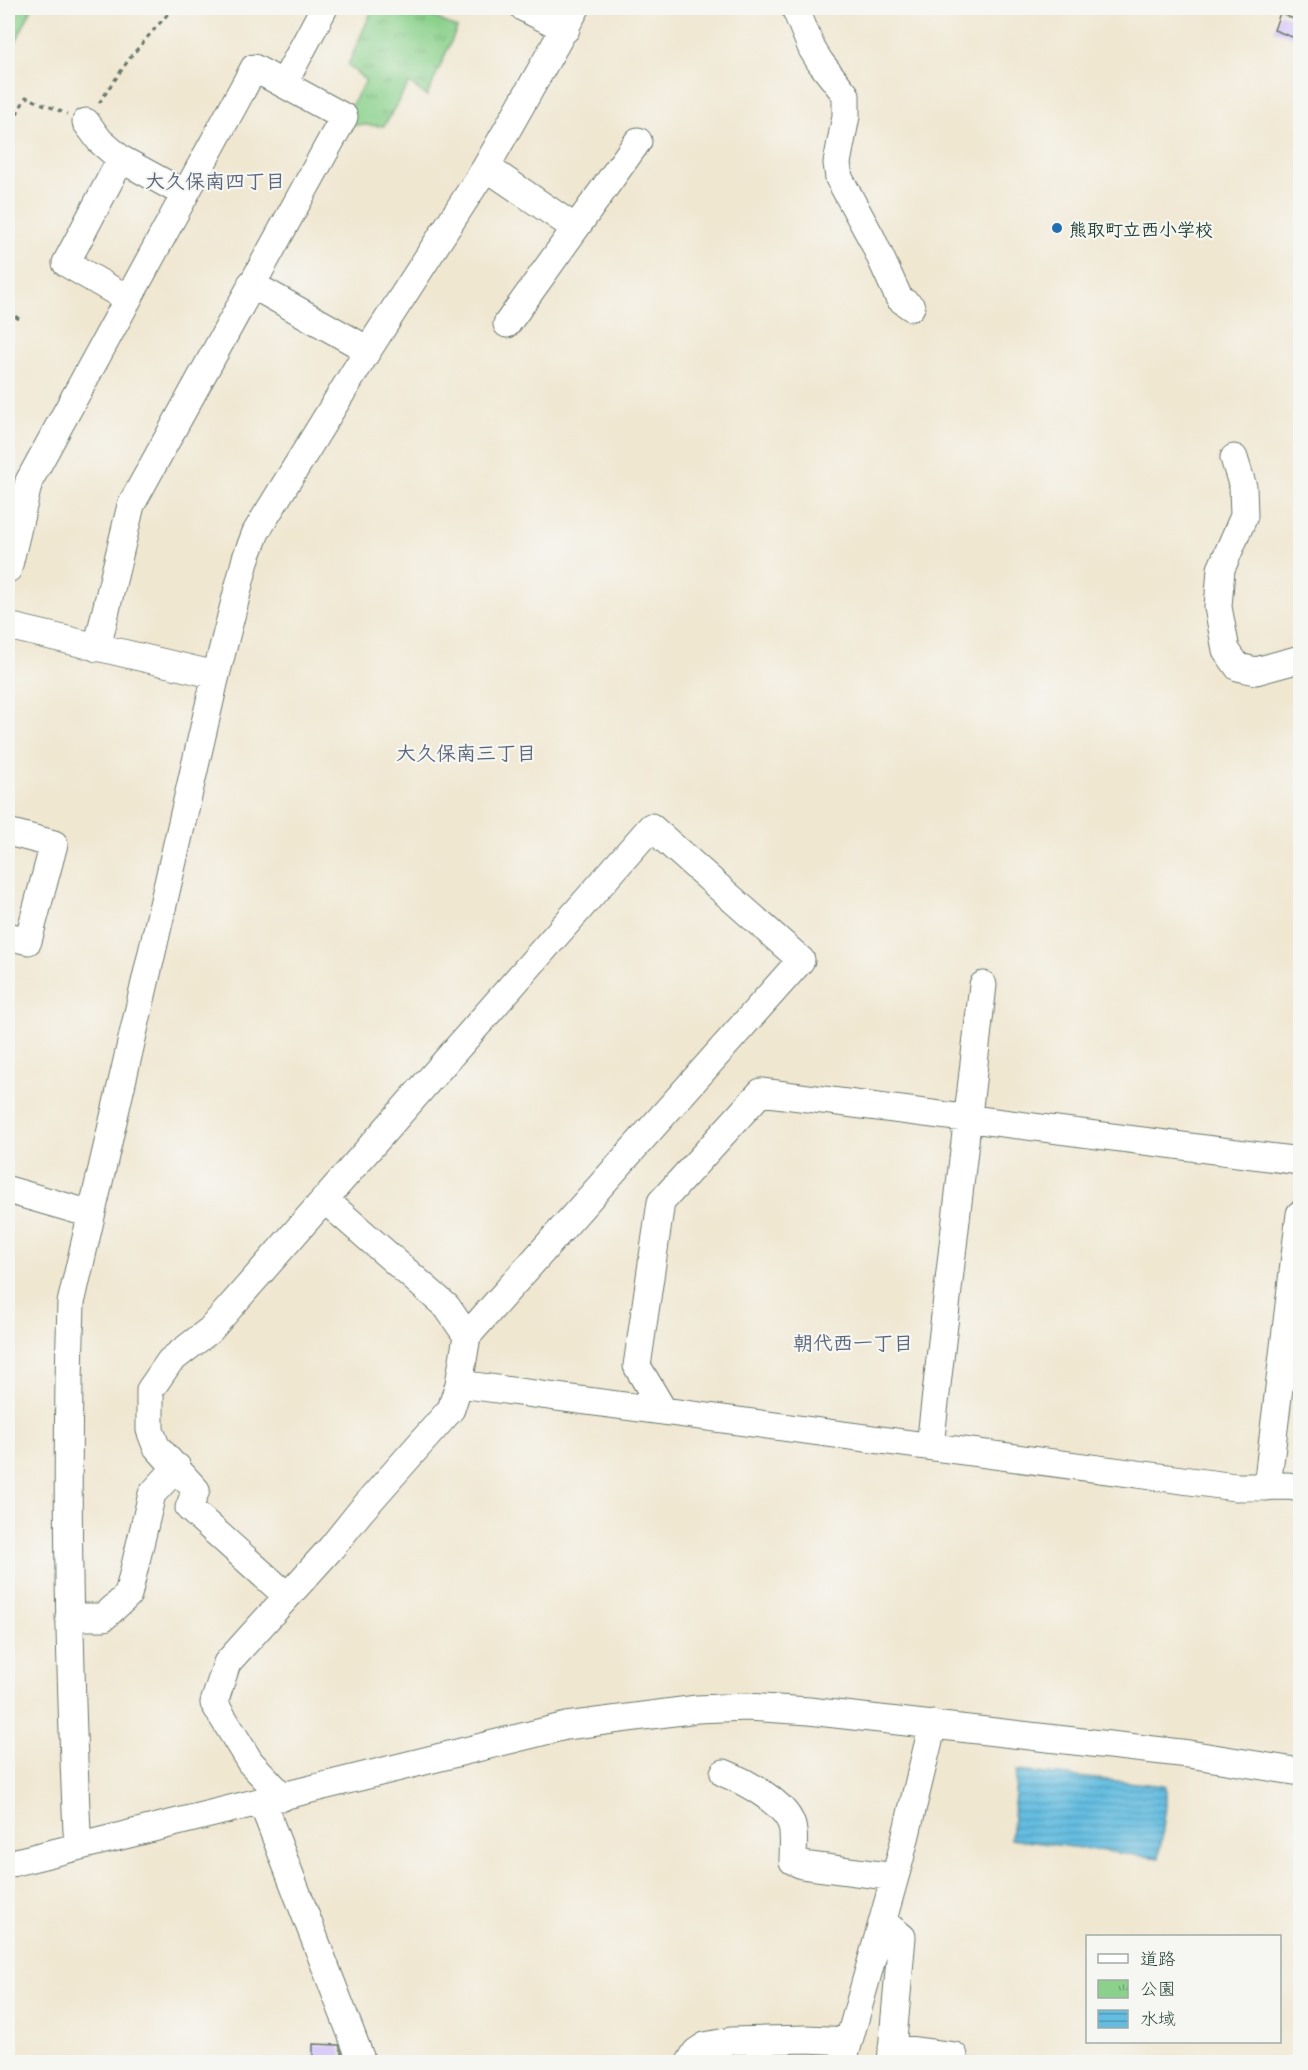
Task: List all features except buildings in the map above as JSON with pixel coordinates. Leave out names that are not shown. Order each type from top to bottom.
[{"type":"street","points":[[284,83],[324,8]]},
{"type":"street","points":[[81,1845],[77,1832],[69,1666],[67,1408],[71,1303],[216,675],[246,558],[256,532],[368,350],[486,167],[571,18],[524,8]]},
{"type":"street","points":[[795,8],[816,56],[846,95],[846,116],[837,163],[838,178],[872,239],[899,298],[911,307]]},
{"type":"street","points":[[8,569],[29,481],[254,68],[344,117],[131,505],[97,648]]},
{"type":"street","points":[[86,122],[100,141],[121,159],[185,194]]},
{"type":"street","points":[[507,324],[638,141]]},
{"type":"street","points":[[121,159],[66,263],[128,299]]},
{"type":"street","points":[[486,167],[575,228]]},
{"type":"street","points":[[251,284],[368,350]]},
{"type":"street","points":[[1234,458],[1243,487],[1244,516],[1221,569],[1218,607],[1226,650],[1238,667],[1256,671],[1300,659]]},
{"type":"street","points":[[8,626],[216,675]]},
{"type":"street","points":[[287,1596],[189,1508],[196,1490],[156,1446],[150,1430],[150,1390],[170,1361],[210,1330],[651,827],[801,960],[467,1336],[459,1384],[451,1409],[287,1596],[227,1663],[214,1703],[272,1800],[362,2062]]},
{"type":"street","points":[[8,832],[54,844],[28,941],[8,936]]},
{"type":"street","points":[[930,1446],[983,985]]},
{"type":"street","points":[[663,1410],[637,1366],[661,1202],[761,1092],[1300,1161]]},
{"type":"street","points":[[8,1190],[91,1214]]},
{"type":"street","points":[[324,1199],[447,1307],[467,1336]]},
{"type":"street","points":[[1267,1487],[1300,1214]]},
{"type":"street","points":[[459,1384],[1235,1487],[1300,1488]]},
{"type":"street","points":[[69,1617],[104,1617],[128,1595],[152,1494],[177,1467]]},
{"type":"street","points":[[8,1864],[566,1726],[697,1709],[747,1707],[809,1710],[1190,1754],[1300,1772]]},
{"type":"street","points":[[690,2062],[696,2052],[705,2046],[731,2041],[807,2039],[846,2052],[895,1877],[933,1724]]},
{"type":"street","points":[[723,1773],[739,1779],[786,1811],[793,1825],[793,1861],[802,1865],[895,1877]]},
{"type":"street","points":[[883,1922],[902,1937],[892,2055],[954,2056],[954,2062]]},
{"type":"path","points":[[8,129],[26,97],[86,122],[132,55],[173,8]]},
{"type":"path","points":[[8,311],[19,320]]},
{"type":"green space","points":[[8,8],[32,8],[8,58]]},
{"type":"green space","points":[[373,8],[415,8],[457,28],[427,96],[409,83],[384,126],[340,124],[366,81],[348,65]]},
{"type":"water","points":[[1017,1771],[1166,1786],[1166,1806],[1159,1858],[1011,1839]]},
{"type":"place","name":"熊取町立西小学校","points":[[1057,228]]},
{"type":"district","name":"大久保南四丁目","points":[[215,180]]},
{"type":"district","name":"大久保南三丁目","points":[[466,752]]},
{"type":"district","name":"朝代西一丁目","points":[[853,1342]]}]
